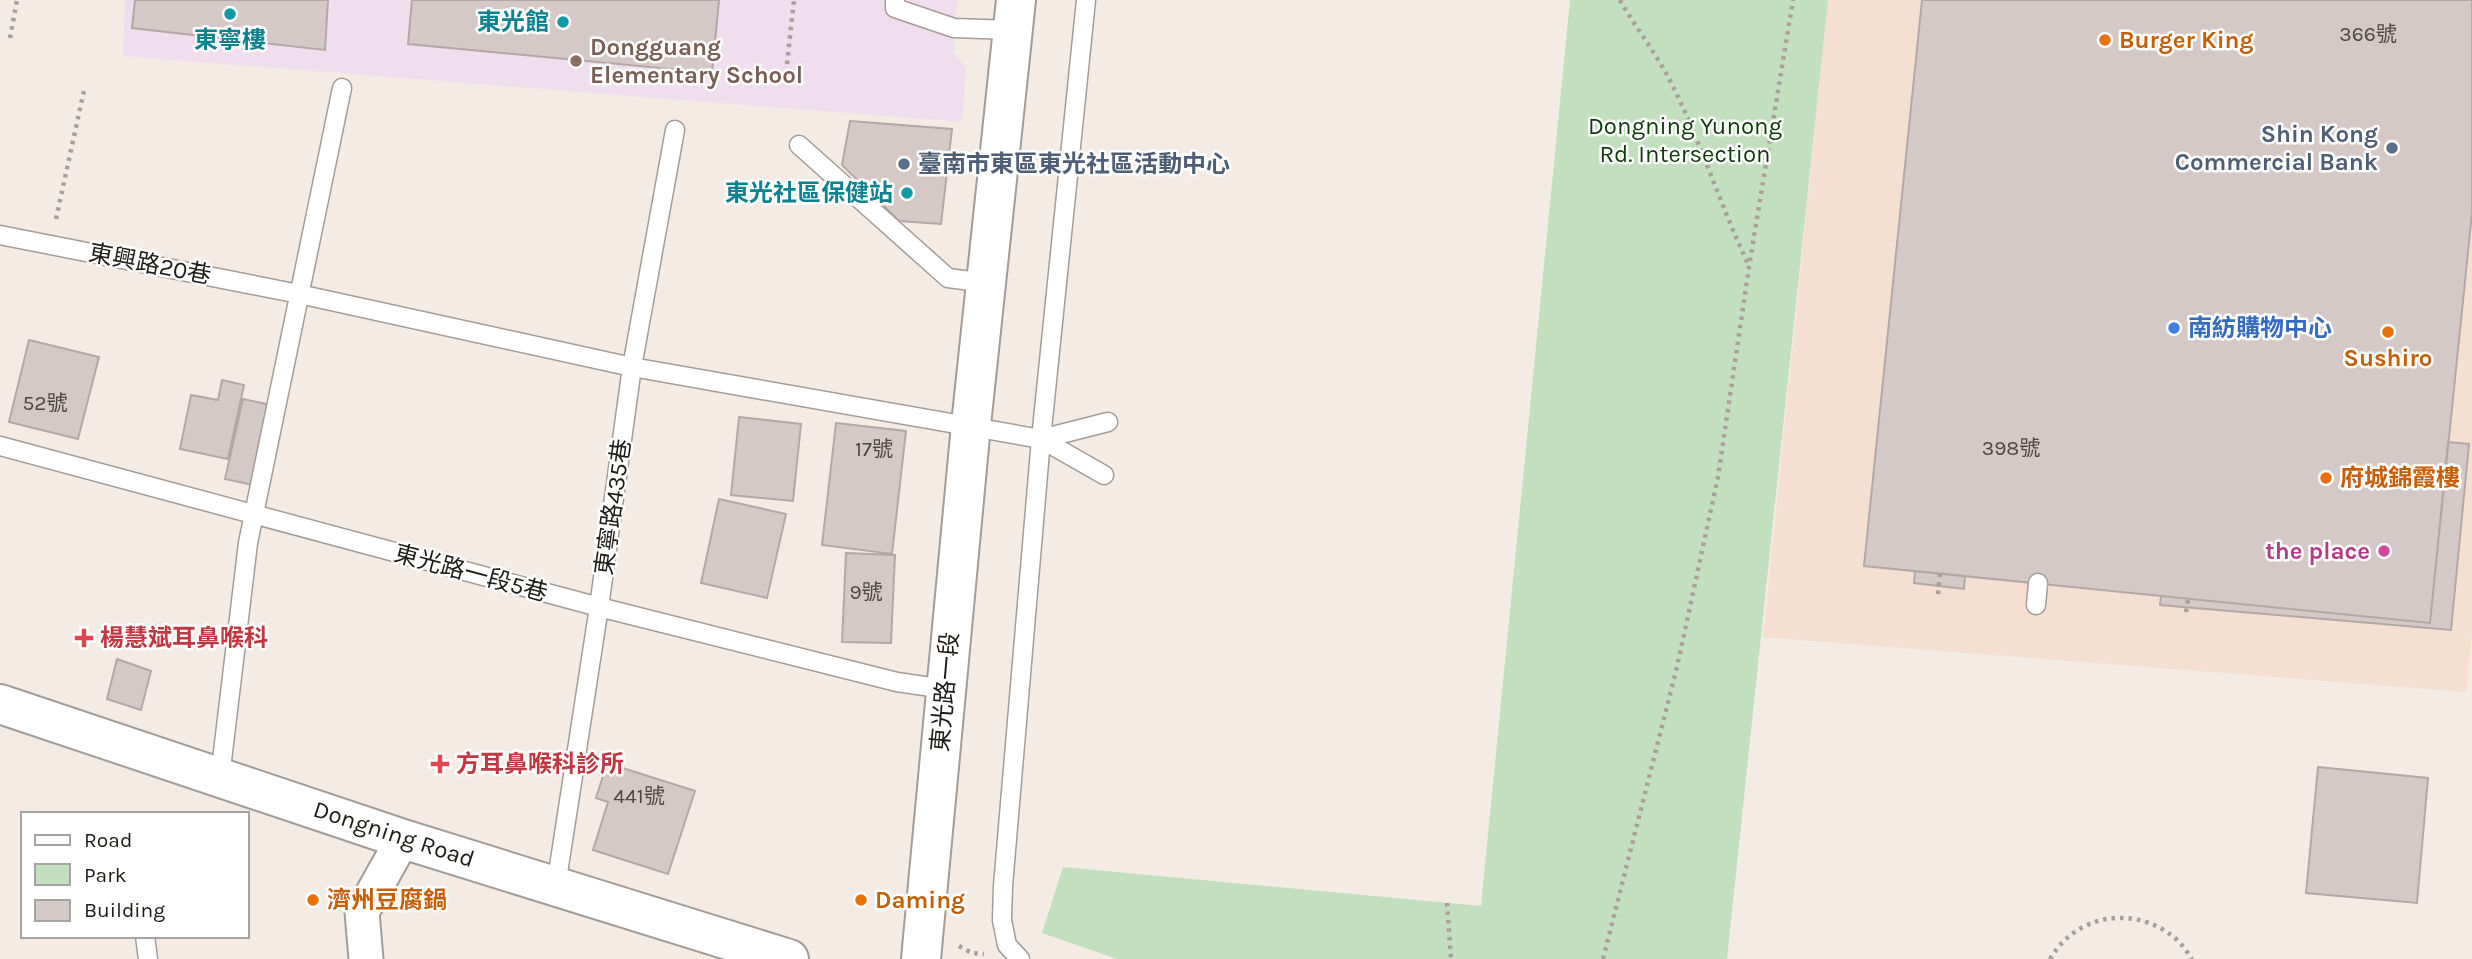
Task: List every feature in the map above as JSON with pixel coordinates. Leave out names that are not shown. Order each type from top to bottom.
[{"type":"street","name":"東光路一段","points":[[921,959],[971,425],[1014,15]]},
{"type":"street","name":"Dongning Road","points":[[0,704],[403,839],[789,959]]},
{"type":"street","points":[[366,959],[362,912],[403,839]]},
{"type":"lane","points":[[895,0],[895,8],[954,28],[1014,15]]},
{"type":"lane","points":[[1020,959],[1007,945],[1002,920],[1041,439],[1086,0]]},
{"type":"lane","points":[[220,777],[248,543],[342,88]]},
{"type":"lane","name":"東寧路435巷","points":[[556,886],[599,607],[632,367],[675,130]]},
{"type":"lane","points":[[799,145],[948,278],[986,283]]},
{"type":"lane","name":"東興路20巷","points":[[0,235],[299,294],[632,367],[1041,439]]},
{"type":"lane","points":[[1041,439],[1108,422]]},
{"type":"lane","points":[[1041,439],[1104,475]]},
{"type":"lane","name":"東光路一段5巷","points":[[0,446],[599,607],[897,682],[945,689]]},
{"type":"lane","points":[[2036,605],[2038,583]]},
{"type":"lane","points":[[145,938],[148,959]]},
{"type":"path","points":[[10,38],[17,0]]},
{"type":"path","points":[[787,64],[794,0]]},
{"type":"path","points":[[1620,0],[1666,74],[1749,267]]},
{"type":"path","points":[[1603,959],[1677,667],[1718,477],[1793,0]]},
{"type":"path","points":[[50,244],[85,86]]},
{"type":"path","points":[[1938,594],[1940,574]]},
{"type":"path","points":[[2186,612],[2188,598]]},
{"type":"path","points":[[1447,903],[1451,959]]},
{"type":"path","points":[[2050,959],[2057,947],[2077,929],[2103,919],[2131,917],[2156,925],[2178,939],[2192,959]]},
{"type":"shaded area","name":"Dongguang Elementary School","points":[[125,0],[960,0],[957,3],[953,53],[966,67],[962,122],[123,56]]},
{"type":"shaded area","name":"南紡購物中心","points":[[1828,0],[2472,0],[2472,632],[2466,692],[1763,637]]},
{"type":"green space","name":"Dongning Yunong Rd. Intersection","points":[[1570,0],[1828,0],[1727,959],[1117,959],[1042,933],[1063,867],[1481,906]]},
{"type":"building","name":"東寧樓","points":[[135,0],[328,0],[325,50],[132,28]]},
{"type":"building","name":"東光館","points":[[412,0],[719,0],[712,73],[408,44]]},
{"type":"building","name":"南紡購物中心","points":[[1922,0],[2472,0],[2472,213],[2430,623],[1864,566]]},
{"type":"building","name":"東光社區保健站","points":[[850,121],[952,129],[941,224],[899,221],[842,165]]},
{"type":"building","points":[[29,340],[99,357],[78,439],[9,422]]},
{"type":"building","points":[[222,380],[244,385],[228,459],[180,449],[191,395],[218,400]]},
{"type":"building","points":[[243,399],[271,405],[253,485],[225,479]]},
{"type":"building","points":[[739,417],[801,424],[793,501],[731,495]]},
{"type":"building","points":[[836,423],[906,431],[892,554],[822,545]]},
{"type":"building","points":[[2448,442],[2469,444],[2451,630],[2160,605],[2161,596],[2430,623]]},
{"type":"building","points":[[719,499],[786,514],[767,598],[701,583]]},
{"type":"building","points":[[846,553],[895,555],[891,643],[842,642]]},
{"type":"building","points":[[1915,571],[1965,576],[1964,589],[1914,583]]},
{"type":"building","points":[[117,659],[151,671],[141,710],[107,699]]},
{"type":"building","points":[[607,763],[695,791],[668,874],[593,850],[608,802],[596,798]]},
{"type":"building","points":[[2318,767],[2428,778],[2417,903],[2306,893]]},
{"type":"place","name":"東寧樓","points":[[230,14]]},
{"type":"place","name":"東光館","points":[[563,22]]},
{"type":"place","name":"Burger King","points":[[2105,40]]},
{"type":"place","name":"Dongguang Elementary School","points":[[576,61]]},
{"type":"place","name":"Shin Kong Commercial Bank","points":[[2392,148]]},
{"type":"place","name":"臺南市東區東光社區活動中心","points":[[904,164]]},
{"type":"place","name":"東光社區保健站","points":[[907,193]]},
{"type":"place","name":"南紡購物中心","points":[[2174,328]]},
{"type":"place","name":"Sushiro","points":[[2388,332]]},
{"type":"place","name":"府城錦霞樓","points":[[2326,478]]},
{"type":"place","name":"the place","points":[[2384,551]]},
{"type":"place","name":"楊慧斌耳鼻喉科","points":[[84,638]]},
{"type":"place","name":"方耳鼻喉科診所","points":[[440,764]]},
{"type":"place","name":"濟州豆腐鍋","points":[[313,900]]},
{"type":"place","name":"Daming","points":[[861,900]]}]
